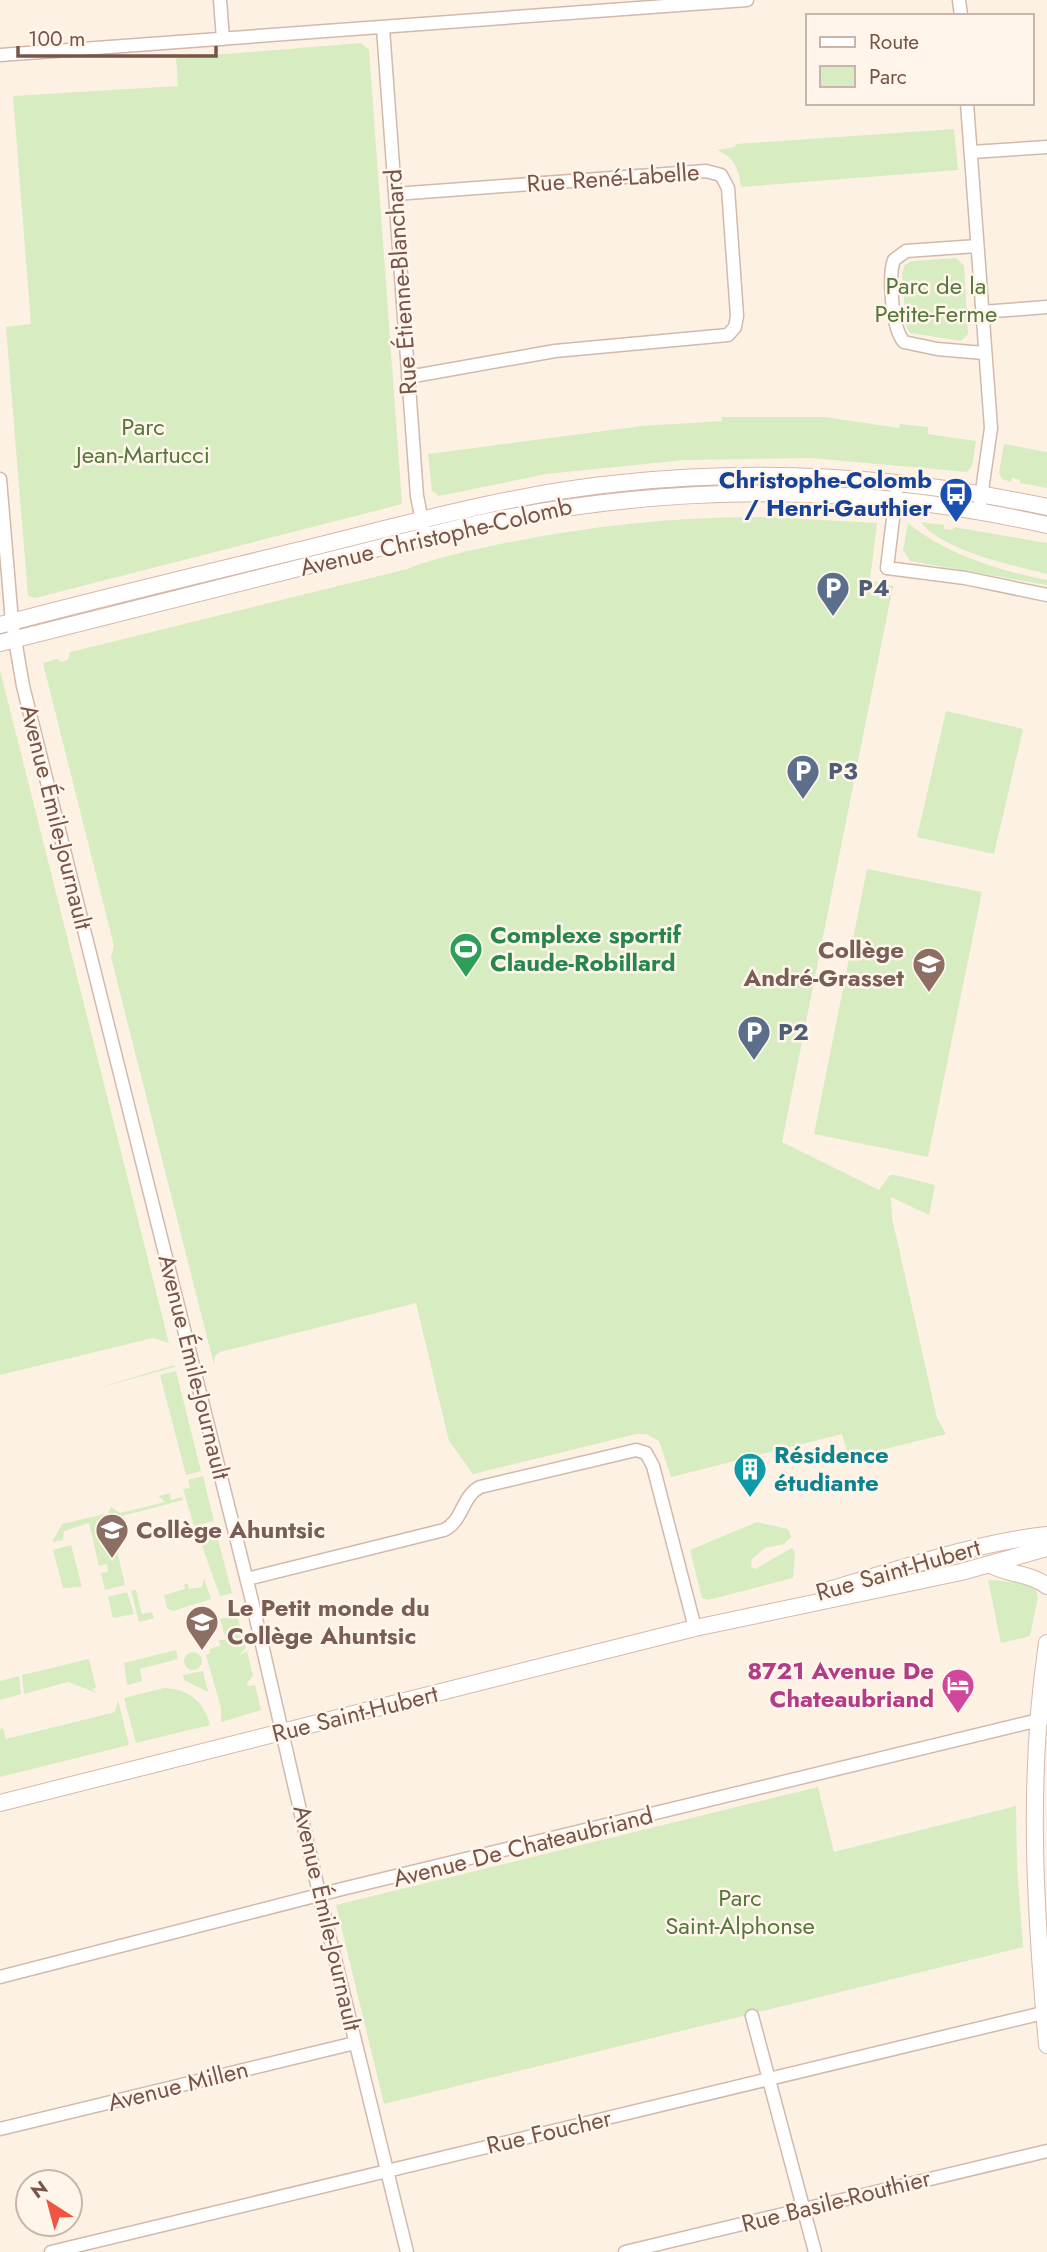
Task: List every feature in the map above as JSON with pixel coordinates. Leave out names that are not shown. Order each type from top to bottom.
[{"type":"main road","name":"Avenue Christophe-Colomb","points":[[6,624],[421,520],[530,496],[648,480],[770,476],[898,483],[980,503],[1047,525]]},
{"type":"main road","name":"Avenue Christophe-Colomb","points":[[7,641],[426,536],[536,512],[660,496],[773,492],[1047,507]]},
{"type":"main road","name":"Rue Saint-Hubert","points":[[702,1627],[975,1547],[1047,1535]]},
{"type":"main road","name":"Rue Saint-Hubert","points":[[0,1803],[702,1627],[990,1565],[1047,1548]]},
{"type":"main road","points":[[990,1565],[1002,1571],[1035,1578],[1047,1586]]},
{"type":"main road","points":[[1047,1643],[1033,1843],[1047,2045]]},
{"type":"street","points":[[220,0],[223,39]]},
{"type":"street","points":[[0,55],[747,0]]},
{"type":"street","name":"Rue Étienne-Blanchard","points":[[383,27],[408,377],[421,520],[426,536]]},
{"type":"street","points":[[967,105],[991,434],[980,503]]},
{"type":"street","points":[[971,152],[1047,146]]},
{"type":"street","name":"Rue René-Labelle","points":[[395,194],[711,171],[726,181],[729,202],[737,320],[728,335],[555,351],[408,377]]},
{"type":"street","points":[[977,246],[906,251],[894,260],[891,276],[896,329],[904,342],[937,349],[984,353]]},
{"type":"street","points":[[982,312],[1047,307]]},
{"type":"street","name":"Avenue Émile-Journault","points":[[0,479],[7,641],[23,686],[247,1579],[355,2043],[407,2252]]},
{"type":"street","points":[[898,483],[887,568],[965,578],[1047,595]]},
{"type":"street","points":[[247,1579],[444,1530],[452,1524],[478,1488],[636,1450],[646,1453],[653,1466],[702,1627]]},
{"type":"street","name":"Avenue De Chateaubriand","points":[[0,1977],[320,1895],[1042,1720]]},
{"type":"street","name":"Rue Foucher","points":[[51,2252],[1046,2013]]},
{"type":"street","points":[[752,2016],[815,2252]]},
{"type":"street","name":"Avenue Millen","points":[[0,2129],[355,2043]]},
{"type":"street","name":"Rue Basile-Routhier","points":[[625,2252],[1047,2151]]},
{"type":"green space","name":"Parc Jean-Martucci","points":[[361,43],[369,50],[402,504],[35,598],[28,596],[6,327],[31,324],[13,96],[178,86],[176,58]]},
{"type":"green space","points":[[954,129],[958,170],[741,187],[734,164],[717,150],[735,147],[736,144]]},
{"type":"green space","name":"Parc de la Petite-Ferme","points":[[956,258],[964,266],[968,334],[961,341],[910,333],[906,326],[902,273],[905,265],[912,261]]},
{"type":"green space","points":[[722,417],[825,417],[899,428],[900,424],[928,427],[928,434],[976,441],[972,466],[967,472],[810,458],[685,460],[546,474],[439,496],[432,491],[428,454],[642,426],[722,421]]},
{"type":"green space","points":[[1004,444],[1047,452],[1047,488],[1020,483],[1020,480],[1012,478],[1011,482],[1002,479],[999,473]]},
{"type":"green space","name":"Complexe sportif Claude-Robillard","points":[[768,517],[877,523],[870,580],[893,586],[782,1142],[879,1190],[890,1175],[935,1185],[929,1215],[891,1197],[892,1218],[937,1418],[946,1434],[849,1458],[842,1434],[671,1477],[659,1441],[646,1434],[636,1434],[473,1474],[449,1441],[416,1303],[220,1352],[215,1356],[214,1365],[111,957],[114,946],[43,663],[57,659],[61,662],[68,660],[70,652],[500,544],[633,523]]},
{"type":"green space","points":[[921,522],[944,525],[944,529],[952,530],[954,527],[1047,543],[1047,574],[961,549],[944,541]]},
{"type":"green space","points":[[908,523],[956,552],[992,566],[1047,580],[1047,585],[910,561],[903,550]]},
{"type":"green space","points":[[0,670],[169,1343],[153,1338],[0,1375]]},
{"type":"green space","points":[[946,711],[1023,729],[994,854],[917,837]]},
{"type":"green space","points":[[867,869],[982,892],[928,1157],[814,1134]]},
{"type":"green space","points":[[174,1365],[175,1367],[95,1389]]},
{"type":"green space","points":[[176,1371],[201,1471],[186,1475],[160,1375]]},
{"type":"green space","points":[[203,1476],[214,1521],[194,1526],[183,1489],[190,1488],[188,1480]]},
{"type":"green space","points":[[170,1493],[171,1500],[182,1497],[183,1500],[118,1517],[123,1537],[119,1538],[113,1528],[117,1524],[111,1525],[108,1513],[111,1507],[120,1513],[165,1502],[159,1496]]},
{"type":"green space","points":[[104,1514],[115,1542],[125,1585],[105,1590],[101,1573],[108,1572],[107,1564],[99,1566],[89,1523],[64,1531],[63,1540],[52,1542],[62,1524]]},
{"type":"green space","points":[[757,1522],[788,1529],[791,1537],[784,1544],[765,1548],[752,1559],[751,1567],[755,1569],[792,1548],[795,1552],[793,1578],[708,1600],[702,1598],[690,1550]]},
{"type":"green space","points":[[215,1528],[232,1593],[220,1596],[197,1532]]},
{"type":"green space","points":[[71,1545],[82,1587],[63,1588],[53,1550]]},
{"type":"green space","points":[[204,1578],[211,1599],[173,1611],[167,1608],[164,1595],[185,1589],[184,1584],[188,1584],[189,1589],[202,1587]]},
{"type":"green space","points":[[988,1580],[1024,1583],[1036,1590],[1038,1597],[1030,1636],[1001,1643]]},
{"type":"green space","points":[[136,1590],[142,1614],[152,1612],[154,1618],[139,1622],[131,1591]]},
{"type":"green space","points":[[127,1592],[134,1614],[113,1618],[108,1597]]},
{"type":"green space","points":[[237,1615],[246,1648],[238,1656],[247,1651],[253,1676],[247,1683],[248,1686],[255,1685],[261,1710],[221,1722],[221,1708],[206,1655],[210,1653],[209,1649],[220,1646],[219,1640],[226,1640],[220,1619]]},
{"type":"green space","points":[[176,1650],[178,1659],[140,1669],[142,1681],[127,1685],[124,1663]]},
{"type":"green space","points":[[193,1652],[199,1655],[202,1661],[199,1667],[193,1670],[187,1667],[184,1661],[187,1655]]},
{"type":"green space","points":[[89,1659],[96,1688],[92,1689],[97,1693],[68,1682],[24,1694],[22,1675]]},
{"type":"green space","points":[[203,1671],[208,1692],[184,1680],[183,1675]]},
{"type":"green space","points":[[19,1676],[21,1694],[0,1700],[0,1681]]},
{"type":"green space","points":[[164,1688],[180,1691],[194,1698],[204,1710],[210,1725],[136,1743],[124,1698]]},
{"type":"green space","points":[[118,1700],[129,1745],[0,1777],[0,1729],[3,1728],[6,1739],[115,1712]]},
{"type":"green space","name":"Parc Saint-Alphonse","points":[[818,1787],[834,1852],[1016,1806],[1023,1947],[384,2104],[336,1905]]},
{"type":"place","name":"Christophe-Colomb / Henri-Gauthier","points":[[956,524]]},
{"type":"place","name":"P4","points":[[833,618]]},
{"type":"place","name":"P3","points":[[803,801]]},
{"type":"place","name":"Complexe sportif Claude-Robillard","points":[[466,979]]},
{"type":"place","name":"Collège André-Grasset","points":[[929,994]]},
{"type":"place","name":"P2","points":[[754,1062]]},
{"type":"place","name":"Résidence étudiante","points":[[750,1499]]},
{"type":"place","name":"Collège Ahuntsic","points":[[112,1560]]},
{"type":"place","name":"Le Petit monde du Collège Ahuntsic","points":[[202,1652]]},
{"type":"place","name":"8721 Avenue De Chateaubriand","points":[[958,1715]]}]
